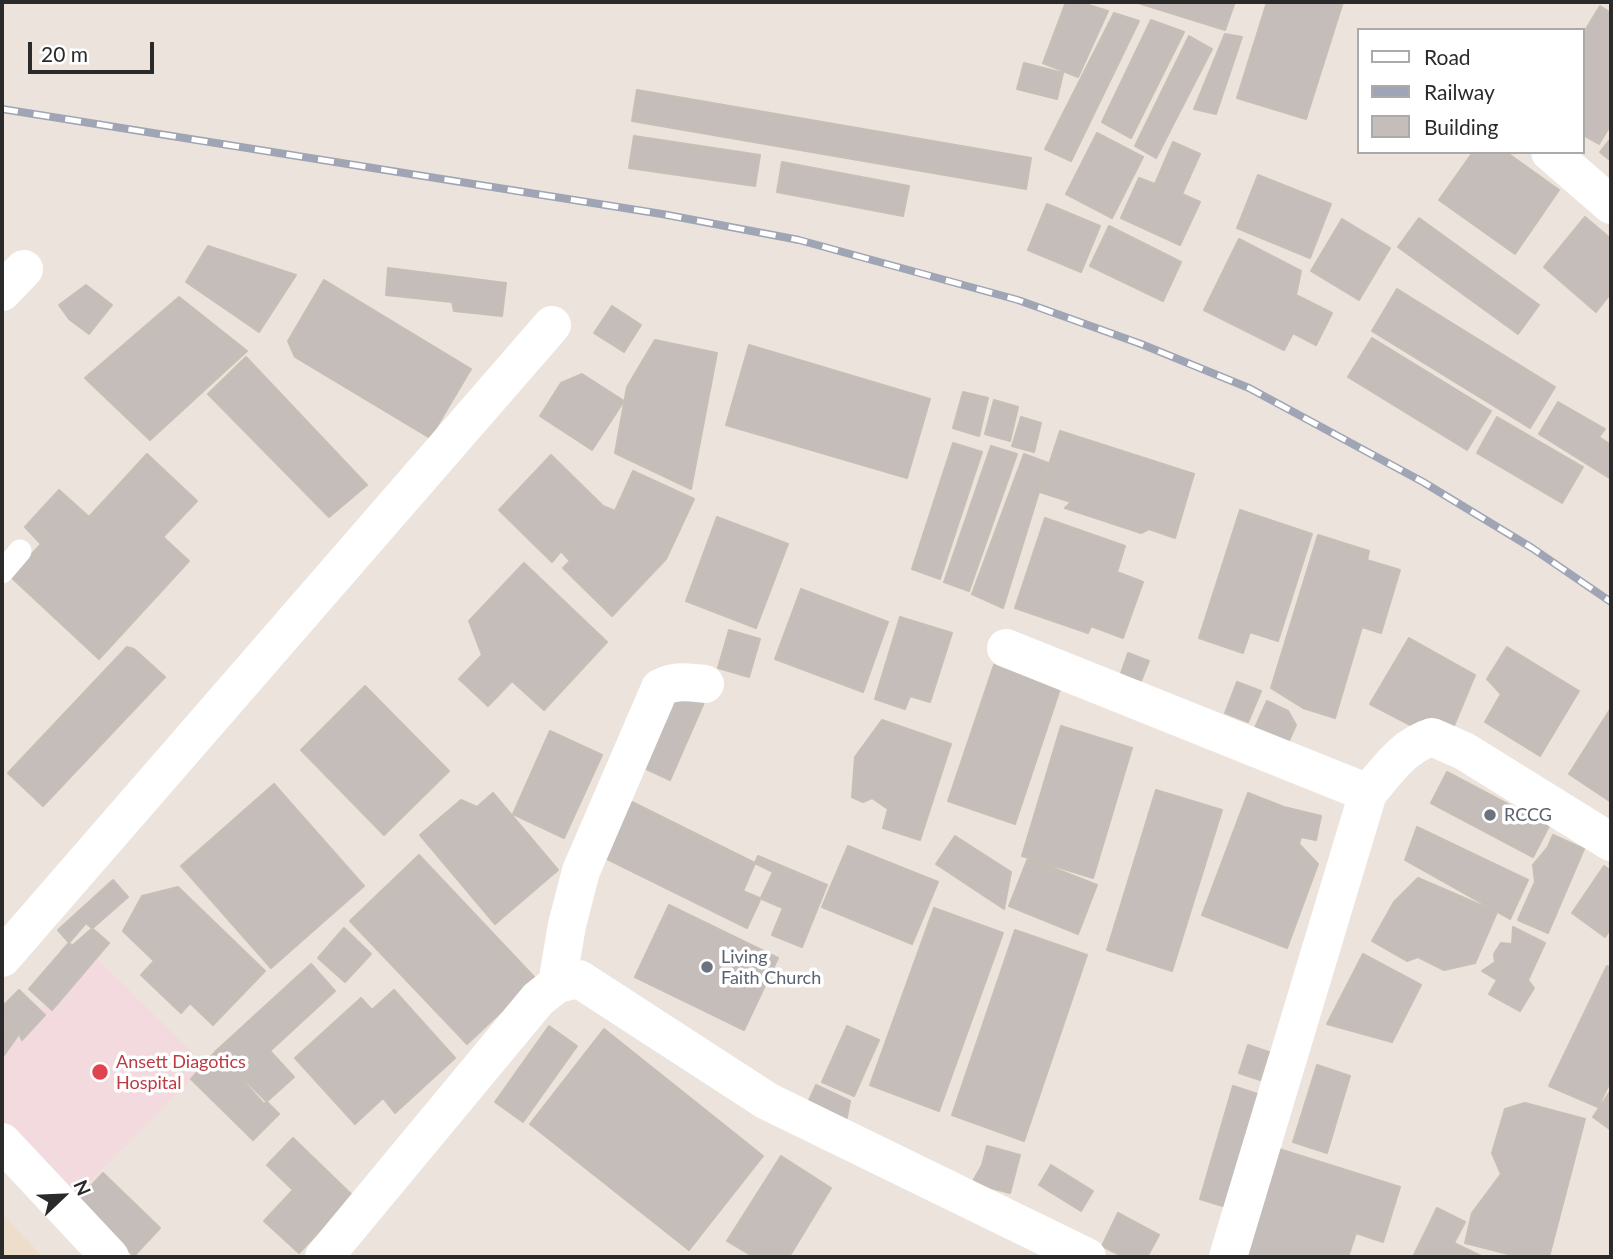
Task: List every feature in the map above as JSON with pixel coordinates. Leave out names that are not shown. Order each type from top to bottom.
[{"type":"street","points":[[1552,154],[1611,205]]},
{"type":"street","points":[[2,958],[552,326]]},
{"type":"street","points":[[1006,648],[1368,793]]},
{"type":"street","points":[[557,984],[567,925],[581,872],[660,688],[682,681],[705,684]]},
{"type":"street","points":[[1228,1257],[1368,793],[1405,750],[1432,737],[1464,751],[1611,842]]},
{"type":"street","points":[[324,1257],[538,999],[557,984],[579,979],[766,1101],[1087,1257]]},
{"type":"street","points":[[2,1142],[110,1257]]},
{"type":"lane","points":[[2,572],[20,551]]},
{"type":"shaded area","name":"Ansett Diagotics Hospital","points":[[94,955],[205,1065],[76,1196],[2,1123],[2,1048]]},
{"type":"shaded area","points":[[2,1214],[43,1257],[2,1257]]},
{"type":"building","points":[[1066,2],[1079,2],[1108,11],[1078,77],[1043,63]]},
{"type":"building","points":[[1135,2],[1235,2],[1225,30]]},
{"type":"building","points":[[1267,2],[1343,2],[1306,119],[1237,98]]},
{"type":"building","points":[[1600,6],[1611,13],[1611,124],[1599,144],[1585,136],[1585,31]]},
{"type":"building","points":[[1114,13],[1139,21],[1071,161],[1045,149]]},
{"type":"building","points":[[1151,20],[1184,32],[1131,138],[1102,122]]},
{"type":"building","points":[[1225,34],[1242,37],[1216,114],[1194,109]]},
{"type":"building","points":[[1189,36],[1212,49],[1156,158],[1135,146]]},
{"type":"building","points":[[1024,63],[1063,73],[1057,99],[1017,89]]},
{"type":"building","points":[[637,90],[1031,158],[1026,189],[632,121]]},
{"type":"building","points":[[1097,133],[1143,157],[1112,218],[1066,194]]},
{"type":"building","points":[[634,136],[760,155],[755,186],[629,168]]},
{"type":"building","points":[[1611,138],[1611,161],[1600,152]]},
{"type":"building","points":[[1173,142],[1200,154],[1182,194],[1200,202],[1180,245],[1121,218],[1139,178],[1155,184]]},
{"type":"building","points":[[1472,154],[1509,154],[1559,190],[1515,254],[1439,200]]},
{"type":"building","points":[[782,162],[909,186],[903,216],[777,192]]},
{"type":"building","points":[[1258,175],[1331,204],[1310,258],[1237,228]]},
{"type":"building","points":[[1047,204],[1100,226],[1081,272],[1028,250]]},
{"type":"building","points":[[1585,217],[1611,239],[1611,293],[1596,312],[1544,267]]},
{"type":"building","points":[[1419,218],[1539,305],[1518,334],[1398,247]]},
{"type":"building","points":[[1342,219],[1390,248],[1359,300],[1311,271]]},
{"type":"building","points":[[1109,226],[1181,262],[1163,301],[1090,266]]},
{"type":"building","points":[[1239,239],[1301,271],[1296,295],[1332,313],[1316,345],[1293,333],[1284,350],[1204,310]]},
{"type":"building","points":[[208,246],[296,275],[259,332],[186,282]]},
{"type":"building","points":[[388,268],[506,283],[502,316],[454,311],[452,302],[386,295]]},
{"type":"building","points":[[324,280],[471,369],[430,438],[295,357],[288,341]]},
{"type":"building","points":[[86,285],[112,305],[89,334],[69,319],[59,305]]},
{"type":"building","points":[[1397,289],[1555,387],[1530,428],[1372,331]]},
{"type":"building","points":[[179,297],[247,351],[150,440],[85,378]]},
{"type":"building","points":[[612,306],[641,325],[624,352],[594,333]]},
{"type":"building","points":[[1372,338],[1491,411],[1467,450],[1348,377]]},
{"type":"building","points":[[655,340],[717,353],[691,489],[615,453],[627,387]]},
{"type":"building","points":[[749,345],[930,399],[907,478],[726,425]]},
{"type":"building","points":[[246,357],[367,485],[329,517],[208,394]]},
{"type":"building","points":[[582,374],[624,401],[592,450],[540,416],[561,383]]},
{"type":"building","points":[[963,392],[988,398],[979,436],[953,428]]},
{"type":"building","points":[[994,400],[1018,407],[1010,441],[985,434]]},
{"type":"building","points":[[1558,402],[1605,429],[1599,437],[1611,445],[1611,479],[1539,434]]},
{"type":"building","points":[[1021,417],[1041,423],[1034,452],[1012,446]]},
{"type":"building","points":[[1497,417],[1583,467],[1562,503],[1477,453]]},
{"type":"building","points":[[1060,431],[1194,474],[1175,538],[1149,529],[1141,533],[1065,508],[1071,502],[1040,492]]},
{"type":"building","points":[[953,443],[982,452],[940,579],[912,569]]},
{"type":"building","points":[[991,446],[1017,454],[969,591],[944,582]]},
{"type":"building","points":[[147,454],[197,501],[163,537],[189,561],[99,659],[11,577],[41,544],[25,527],[59,490],[89,517]]},
{"type":"building","points":[[1024,454],[1048,463],[1003,608],[972,594]]},
{"type":"building","points":[[551,455],[603,506],[615,511],[633,471],[694,499],[666,559],[612,616],[563,568],[570,561],[561,551],[552,562],[499,510]]},
{"type":"building","points":[[1240,510],[1312,534],[1278,641],[1250,632],[1243,653],[1199,638]]},
{"type":"building","points":[[717,517],[788,544],[756,628],[686,601]]},
{"type":"building","points":[[1045,518],[1125,546],[1117,572],[1143,582],[1123,638],[1091,626],[1088,633],[1015,608]]},
{"type":"building","points":[[1318,535],[1369,551],[1367,560],[1400,570],[1381,633],[1362,627],[1335,718],[1303,708],[1271,688]]},
{"type":"building","points":[[524,563],[607,642],[544,710],[512,681],[488,706],[459,679],[482,655],[469,621]]},
{"type":"building","points":[[801,589],[888,622],[863,692],[775,659]]},
{"type":"building","points":[[900,617],[952,633],[930,702],[910,696],[905,709],[875,699]]},
{"type":"building","points":[[729,630],[760,639],[749,677],[718,668]]},
{"type":"building","points":[[1409,638],[1475,675],[1450,735],[1418,729],[1370,704]]},
{"type":"building","points":[[127,647],[134,649],[165,677],[43,806],[8,773]]},
{"type":"building","points":[[1507,647],[1579,691],[1540,756],[1485,722],[1501,694],[1487,679]]},
{"type":"building","points":[[1128,653],[1149,661],[1139,686],[1119,679]]},
{"type":"building","points":[[994,665],[1060,689],[1015,824],[948,801]]},
{"type":"building","points":[[1237,682],[1261,691],[1248,722],[1225,713]]},
{"type":"building","points":[[365,686],[449,771],[384,835],[301,750]]},
{"type":"building","points":[[677,687],[705,700],[670,780],[642,767]]},
{"type":"building","points":[[1267,701],[1288,711],[1296,725],[1287,745],[1254,730]]},
{"type":"building","points":[[1611,708],[1611,802],[1569,774]]},
{"type":"building","points":[[882,720],[951,744],[920,840],[883,828],[888,809],[872,798],[863,802],[852,797],[855,757]]},
{"type":"building","points":[[1061,726],[1132,748],[1093,878],[1022,856]]},
{"type":"building","points":[[550,731],[602,755],[564,838],[513,814]]},
{"type":"building","name":"RCCG","points":[[1447,772],[1549,826],[1533,857],[1431,803]]},
{"type":"building","points":[[274,784],[364,886],[271,968],[181,866]]},
{"type":"building","points":[[1156,790],[1222,810],[1172,971],[1107,950]]},
{"type":"building","points":[[493,793],[558,870],[495,924],[420,835],[461,800],[477,807]]},
{"type":"building","points":[[1248,793],[1284,807],[1321,816],[1316,840],[1301,837],[1299,844],[1318,864],[1287,948],[1202,915]]},
{"type":"building","points":[[630,801],[773,872],[747,928],[603,857]]},
{"type":"building","points":[[1417,827],[1528,880],[1510,919],[1405,860]]},
{"type":"building","points":[[1553,835],[1584,849],[1548,933],[1518,920],[1535,882],[1533,865],[1548,847]]},
{"type":"building","points":[[955,836],[1011,872],[1004,909],[936,864]]},
{"type":"building","points":[[848,846],[938,882],[912,944],[822,907]]},
{"type":"building","points":[[419,855],[536,979],[467,1044],[350,921]]},
{"type":"building","points":[[758,856],[827,885],[802,947],[772,935],[783,908],[743,891]]},
{"type":"building","points":[[1028,858],[1097,885],[1078,934],[1009,906]]},
{"type":"building","points":[[1604,866],[1611,871],[1611,928],[1605,937],[1572,913]]},
{"type":"building","points":[[1418,878],[1497,912],[1475,963],[1444,970],[1418,957],[1407,961],[1372,941],[1394,902]]},
{"type":"building","points":[[113,880],[128,897],[72,946],[58,930]]},
{"type":"building","points":[[178,887],[265,971],[213,1025],[190,1003],[181,1013],[141,975],[154,961],[123,931],[142,896]]},
{"type":"building","name":"Living Faith Church","points":[[669,905],[778,958],[744,1030],[635,977]]},
{"type":"building","points":[[934,908],[1003,933],[939,1111],[870,1085]]},
{"type":"building","points":[[86,923],[109,943],[52,1010],[29,989]]},
{"type":"building","points":[[1513,927],[1545,943],[1528,980],[1534,988],[1520,1011],[1489,994],[1497,980],[1482,971],[1495,962],[1494,954],[1501,943],[1512,944]]},
{"type":"building","points":[[344,928],[371,954],[345,982],[318,958]]},
{"type":"building","points":[[1015,930],[1087,955],[1024,1141],[952,1115]]},
{"type":"building","points":[[1363,954],[1421,985],[1392,1042],[1327,1024]]},
{"type":"building","points":[[311,964],[335,991],[270,1051],[294,1077],[264,1104],[216,1051]]},
{"type":"building","points":[[1607,966],[1611,968],[1611,1080],[1598,1107],[1549,1086]]},
{"type":"building","points":[[19,990],[45,1015],[22,1040],[2,1019],[2,1007]]},
{"type":"building","points":[[394,990],[455,1058],[395,1113],[383,1098],[355,1124],[295,1058],[361,998],[372,1010]]},
{"type":"building","points":[[2,1021],[19,1034],[2,1058]]},
{"type":"building","points":[[549,1026],[577,1046],[523,1122],[495,1102]]},
{"type":"building","points":[[847,1026],[879,1040],[854,1096],[822,1082]]},
{"type":"building","points":[[604,1029],[763,1156],[689,1250],[530,1124]]},
{"type":"building","points":[[1248,1045],[1269,1052],[1260,1080],[1239,1073]]},
{"type":"building","points":[[216,1051],[279,1114],[253,1140],[191,1079]]},
{"type":"building","points":[[1317,1065],[1350,1076],[1327,1153],[1293,1142]]},
{"type":"building","points":[[816,1085],[850,1101],[846,1122],[807,1105]]},
{"type":"building","points":[[1233,1086],[1261,1095],[1229,1208],[1200,1199]]},
{"type":"building","points":[[1611,1090],[1611,1130],[1593,1117]]},
{"type":"building","points":[[1525,1103],[1585,1119],[1549,1257],[1520,1257],[1465,1243],[1472,1213],[1501,1174],[1492,1153],[1505,1109]]},
{"type":"building","points":[[293,1138],[353,1196],[299,1253],[264,1221],[293,1190],[267,1165]]},
{"type":"building","points":[[987,1146],[1020,1155],[1010,1193],[972,1183],[982,1165]]},
{"type":"building","points":[[1276,1148],[1400,1187],[1383,1242],[1356,1233],[1348,1257],[1242,1257]]},
{"type":"building","points":[[781,1156],[831,1188],[789,1257],[754,1257],[727,1241]]},
{"type":"building","points":[[1051,1165],[1093,1191],[1081,1211],[1039,1185]]},
{"type":"building","points":[[103,1173],[160,1228],[134,1256],[76,1202]]},
{"type":"building","points":[[1437,1208],[1465,1222],[1454,1243],[1483,1257],[1413,1257]]},
{"type":"building","points":[[1118,1213],[1159,1235],[1147,1257],[1124,1257],[1102,1246]]},
{"type":"railway","points":[[2,109],[662,214],[799,240],[1018,300],[1141,344],[1249,388],[1423,482],[1532,548],[1611,602]]},
{"type":"place","name":"RCCG","points":[[1490,815]]},
{"type":"place","name":"Living Faith Church","points":[[707,967]]},
{"type":"place","name":"Ansett Diagotics Hospital","points":[[100,1072]]}]
